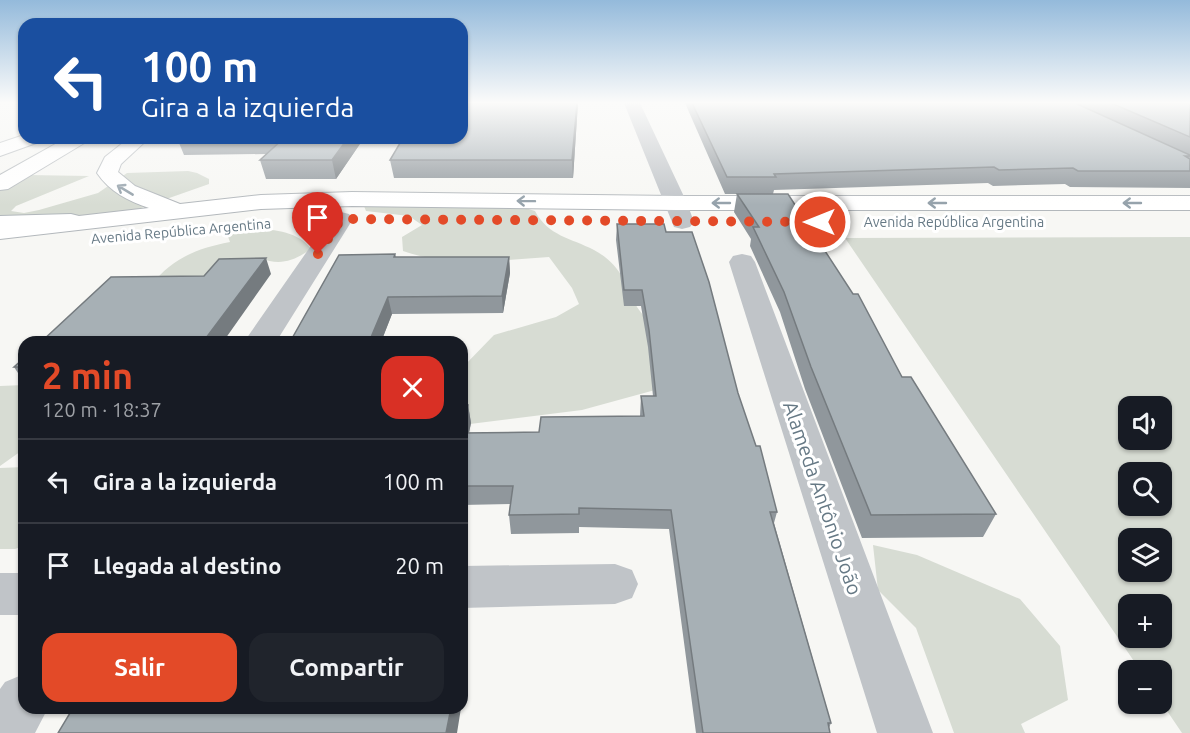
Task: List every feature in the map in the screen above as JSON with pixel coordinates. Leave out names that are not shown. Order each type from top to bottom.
[{"type":"main road","points":[[0,150],[18,143]]},
{"type":"main road","points":[[0,158],[26,144]]},
{"type":"main road","points":[[0,184],[70,144]]},
{"type":"main road","points":[[133,144],[112,161],[107,173],[116,185],[135,196],[180,210]]},
{"type":"main road","name":"Avenida República Argentina","points":[[0,232],[261,202],[352,199],[679,212],[1190,222]]},
{"type":"main road","name":"Avenida República Argentina","points":[[0,251],[221,225],[341,219],[1190,203]]},
{"type":"main road","name":"Avenida República Argentina","points":[[0,223],[82,221]]},
{"type":"street","points":[[647,137],[679,212]]},
{"type":"street","points":[[264,336],[341,219]]},
{"type":"street","name":"Alameda Antônio João","points":[[741,262],[905,733]]},
{"type":"street","points":[[468,587],[615,584]]},
{"type":"street","points":[[0,594],[18,594]]},
{"type":"street","points":[[3,733],[18,710]]},
{"type":"shaded area","points":[[188,171],[209,179],[209,184],[138,209],[105,215],[0,219],[0,187],[28,175],[89,176],[16,206],[11,211],[24,213],[39,210],[98,193],[127,173]]},
{"type":"shaded area","points":[[372,201],[516,205],[535,211],[546,226],[603,255],[621,274],[637,307],[648,323],[651,333],[655,390],[582,410],[468,424],[468,362],[494,335],[556,317],[579,304],[572,288],[549,257],[476,262],[439,260],[403,251],[402,237],[422,225],[409,216],[366,211],[364,206]]},
{"type":"shaded area","points":[[239,229],[288,233],[305,242],[311,249],[287,261],[274,262],[260,258],[212,275],[150,286],[176,262],[195,252],[230,242],[227,234]]},
{"type":"shaded area","points":[[1190,237],[1190,733],[1182,733],[1169,714],[1172,714],[1172,660],[1133,660],[1125,648],[1172,648],[1172,594],[1118,594],[1118,638],[845,238]]},
{"type":"shaded area","points":[[18,385],[18,453],[0,466],[0,386]]},
{"type":"shaded area","points":[[18,467],[18,548],[15,549],[0,549],[0,468]]},
{"type":"shaded area","points":[[873,545],[917,555],[1020,599],[1060,646],[1068,700],[1021,724],[1025,733],[954,733],[916,628],[878,590]]},
{"type":"building","points":[[468,137],[574,137],[572,160],[390,160],[399,144],[468,144]]},
{"type":"building","points":[[708,137],[1151,137],[1190,155],[1185,156],[1190,159],[1190,171],[1078,171],[1073,168],[999,170],[994,167],[774,174],[776,177],[727,177]]},
{"type":"building","points":[[277,144],[344,144],[332,160],[260,160]]},
{"type":"building","points":[[737,194],[788,194],[853,294],[858,294],[902,377],[911,377],[996,514],[871,515],[811,367],[784,292],[753,227],[759,227]]},
{"type":"building","points":[[617,224],[664,224],[666,232],[692,232],[709,282],[738,393],[756,446],[760,446],[777,512],[770,512],[831,723],[828,723],[830,733],[703,733],[671,510],[579,508],[579,514],[509,515],[513,486],[468,486],[468,433],[539,432],[541,417],[644,416],[641,396],[656,396],[649,330],[642,290],[624,290]]},
{"type":"building","points":[[339,255],[509,257],[502,296],[388,297],[372,336],[293,336]]},
{"type":"building","points":[[266,258],[208,336],[47,336],[111,277],[204,276],[219,259]]},
{"type":"building","points":[[69,714],[450,714],[446,733],[58,733]]},
{"type":"route","points":[[318,254],[341,219],[820,222]]}]
